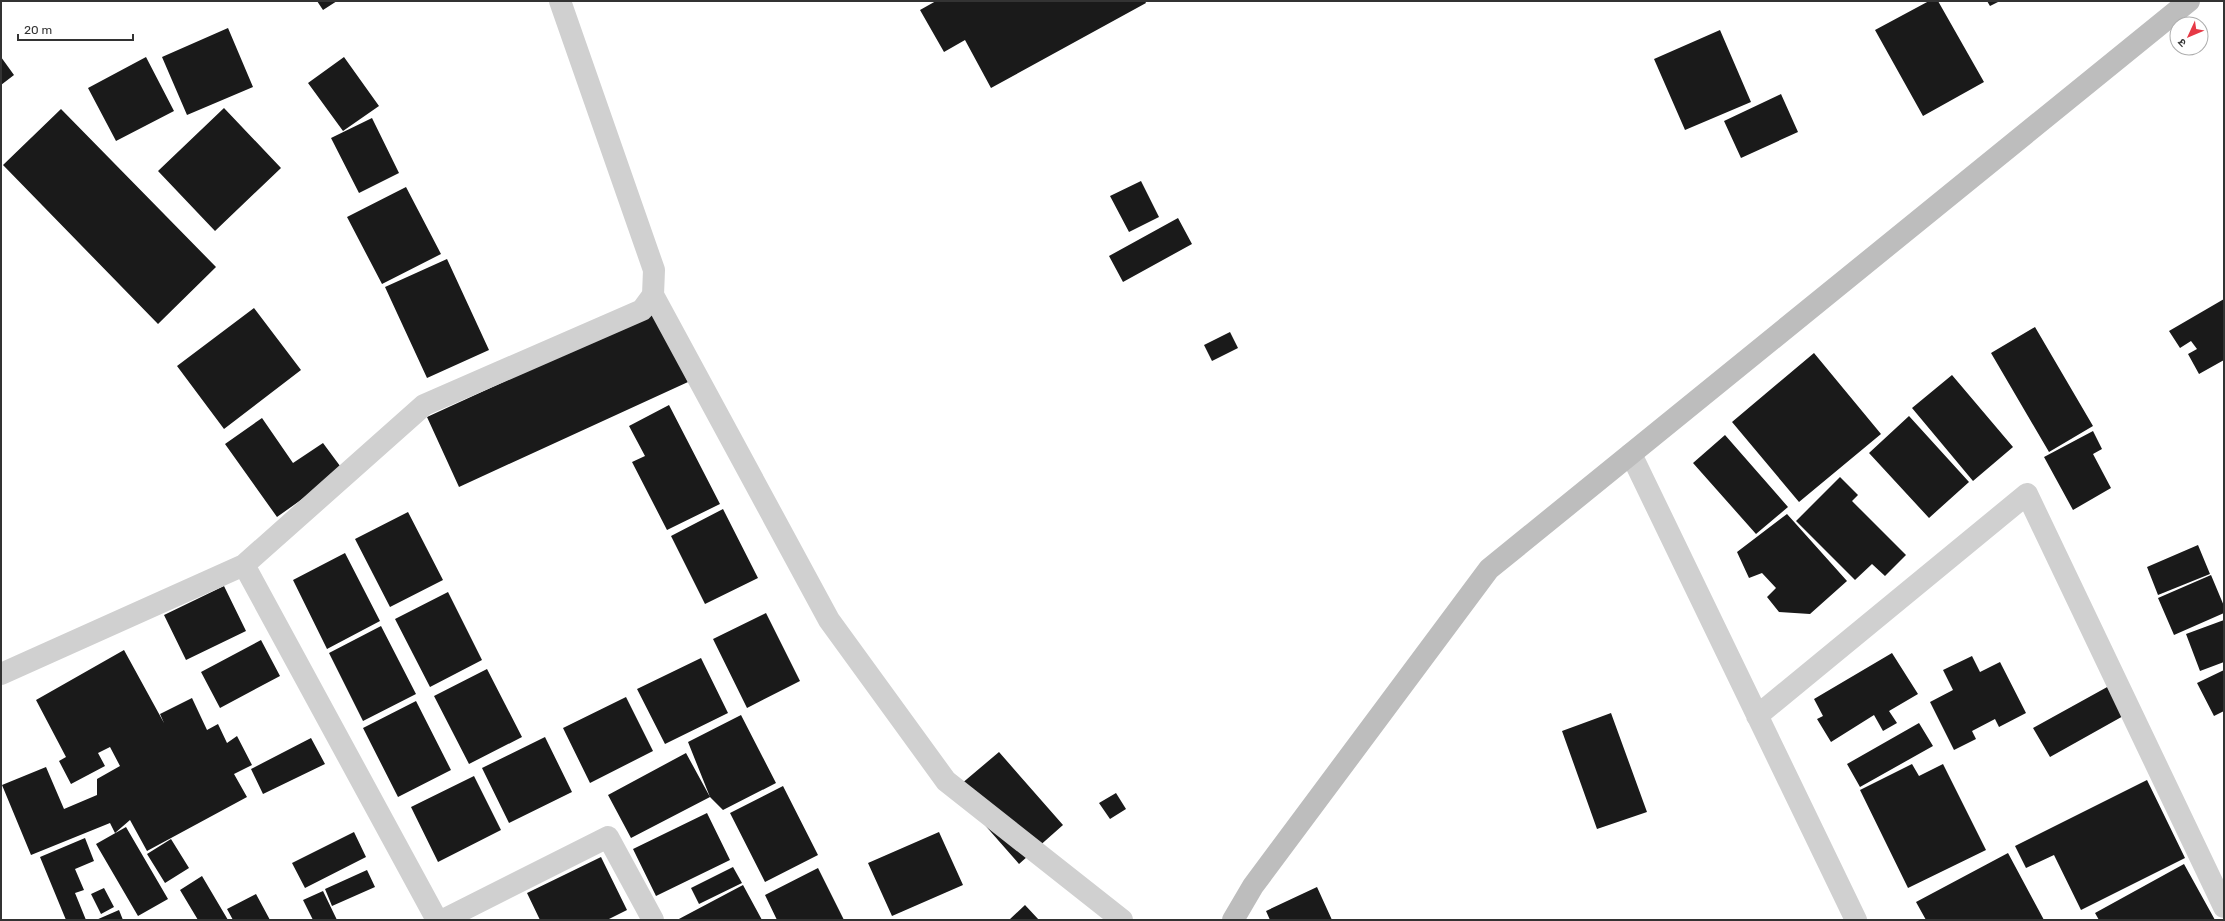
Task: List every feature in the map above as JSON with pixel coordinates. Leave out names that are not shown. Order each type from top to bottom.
[{"type":"street","points":[[560,1],[654,270],[653,295],[829,620],[946,781],[1122,920]]},
{"type":"street","points":[[1233,920],[1253,886],[1489,569],[2189,1]]},
{"type":"street","points":[[1,674],[244,565],[424,405],[642,310],[653,295]]},
{"type":"street","points":[[1631,454],[1856,920]]},
{"type":"street","points":[[1757,716],[2027,494],[2224,907]]},
{"type":"street","points":[[244,565],[437,920]]},
{"type":"street","points":[[443,920],[608,837],[653,920]]},
{"type":"building","points":[[317,1],[337,1],[323,10]]},
{"type":"building","points":[[936,1],[1145,1],[1146,3],[991,88],[965,40],[944,52],[920,10]]},
{"type":"building","points":[[1929,1],[1938,1],[1984,82],[1923,116],[1875,30]]},
{"type":"building","points":[[1987,1],[2000,1],[1990,6]]},
{"type":"building","points":[[228,28],[253,87],[187,115],[162,57]]},
{"type":"building","points":[[1720,30],[1751,102],[1685,130],[1654,59]]},
{"type":"building","points":[[1,57],[14,75],[1,85]]},
{"type":"building","points":[[146,57],[174,111],[116,141],[88,88]]},
{"type":"building","points":[[344,57],[379,106],[343,131],[308,83]]},
{"type":"building","points":[[1781,94],[1798,132],[1741,158],[1724,121]]},
{"type":"building","points":[[224,108],[281,168],[215,231],[158,171]]},
{"type":"building","points":[[61,109],[216,267],[158,324],[3,165]]},
{"type":"building","points":[[372,118],[399,173],[359,193],[331,138]]},
{"type":"building","points":[[1141,181],[1159,217],[1129,232],[1110,196]]},
{"type":"building","points":[[406,187],[441,254],[382,284],[347,217]]},
{"type":"building","points":[[1178,218],[1192,244],[1123,282],[1109,256]]},
{"type":"building","points":[[447,259],[489,350],[427,378],[385,287]]},
{"type":"building","points":[[2224,299],[2224,360],[2199,374],[2188,354],[2197,349],[2191,341],[2180,348],[2169,331]]},
{"type":"building","points":[[254,308],[301,370],[224,429],[177,366]]},
{"type":"building","points":[[656,312],[688,382],[459,487],[427,417]]},
{"type":"building","points":[[2035,327],[2093,426],[2049,452],[1991,353]]},
{"type":"building","points":[[1230,332],[1238,348],[1212,361],[1204,345]]},
{"type":"building","points":[[1814,353],[1881,434],[1799,502],[1732,422]]},
{"type":"building","points":[[1952,375],[2013,447],[1973,481],[1912,408]]},
{"type":"building","points":[[669,405],[720,504],[667,530],[632,462],[645,456],[629,426]]},
{"type":"building","points":[[1909,416],[1969,482],[1929,518],[1869,453]]},
{"type":"building","points":[[262,418],[293,463],[323,443],[343,470],[277,517],[225,444]]},
{"type":"building","points":[[2093,431],[2102,449],[2093,454],[2111,488],[2073,510],[2044,457]]},
{"type":"building","points":[[1725,435],[1788,507],[1756,534],[1693,463]]},
{"type":"building","points":[[1840,477],[1858,495],[1852,501],[1906,555],[1885,576],[1872,564],[1855,580],[1796,521]]},
{"type":"building","points":[[723,509],[758,578],[705,604],[671,536]]},
{"type":"building","points":[[408,512],[443,580],[390,607],[355,539]]},
{"type":"building","points":[[1787,514],[1847,581],[1810,614],[1779,612],[1767,597],[1776,588],[1762,573],[1749,578],[1737,552]]},
{"type":"building","points":[[2198,545],[2210,574],[2158,595],[2147,567]]},
{"type":"building","points":[[345,553],[380,621],[327,649],[293,580]]},
{"type":"building","points":[[2211,575],[2224,606],[2224,613],[2174,635],[2158,598]]},
{"type":"building","points":[[224,586],[246,631],[186,660],[164,615]]},
{"type":"building","points":[[448,592],[482,660],[430,687],[395,619]]},
{"type":"building","points":[[766,613],[800,681],[747,708],[713,639]]},
{"type":"building","points":[[2224,620],[2224,662],[2200,671],[2186,634]]},
{"type":"building","points":[[381,626],[416,694],[363,721],[329,653]]},
{"type":"building","points":[[261,640],[280,676],[220,708],[201,672]]},
{"type":"building","points":[[124,650],[164,723],[160,714],[192,698],[207,730],[218,724],[227,743],[237,736],[252,765],[234,774],[247,797],[147,851],[130,820],[115,833],[110,823],[31,855],[2,785],[46,767],[64,809],[97,795],[97,779],[120,766],[110,747],[98,753],[105,766],[71,784],[59,761],[66,757],[36,700]]},
{"type":"building","points":[[1892,653],[1918,694],[1889,711],[1897,723],[1883,731],[1874,715],[1831,742],[1817,719],[1823,716],[1814,699]]},
{"type":"building","points":[[1972,656],[1980,672],[2000,662],[2026,713],[1999,727],[1995,719],[1972,731],[1976,739],[1954,750],[1930,702],[1953,690],[1943,670]]},
{"type":"building","points":[[701,658],[728,713],[665,744],[637,689]]},
{"type":"building","points":[[487,669],[522,737],[469,764],[434,696]]},
{"type":"building","points":[[2224,670],[2224,711],[2214,716],[2197,683]]},
{"type":"building","points":[[2109,686],[2125,715],[2050,757],[2033,728]]},
{"type":"building","points":[[626,697],[653,751],[590,783],[563,728]]},
{"type":"building","points":[[416,701],[451,770],[398,797],[363,728]]},
{"type":"building","points":[[1611,713],[1647,812],[1597,829],[1562,731]]},
{"type":"building","points":[[741,715],[776,783],[723,810],[710,797],[688,742]]},
{"type":"building","points":[[1919,723],[1933,746],[1860,787],[1847,764]]},
{"type":"building","points":[[545,737],[572,792],[509,823],[482,768]]},
{"type":"building","points":[[311,738],[325,764],[263,794],[251,769]]},
{"type":"building","points":[[999,752],[1063,825],[1019,864],[954,790]]},
{"type":"building","points":[[686,753],[710,797],[631,838],[608,795]]},
{"type":"building","points":[[1912,764],[1919,776],[1943,764],[1986,850],[1908,888],[1860,790]]},
{"type":"building","points":[[474,776],[501,830],[438,862],[411,807]]},
{"type":"building","points":[[2147,780],[2185,858],[2081,910],[2054,855],[2026,868],[2015,846]]},
{"type":"building","points":[[783,786],[818,855],[765,882],[730,813]]},
{"type":"building","points":[[1116,793],[1126,809],[1110,819],[1099,803]]},
{"type":"building","points":[[707,813],[730,860],[656,896],[633,849]]},
{"type":"building","points":[[126,827],[168,899],[138,916],[96,844]]},
{"type":"building","points":[[354,832],[366,857],[305,888],[292,863]]},
{"type":"building","points":[[939,832],[963,885],[892,916],[868,863]]},
{"type":"building","points":[[85,838],[94,861],[75,869],[84,890],[75,893],[86,920],[66,920],[40,857]]},
{"type":"building","points":[[171,839],[189,868],[165,883],[147,854]]},
{"type":"building","points":[[2008,853],[2044,920],[1926,920],[1916,902]]},
{"type":"building","points":[[601,857],[627,910],[607,920],[540,920],[527,893]]},
{"type":"building","points":[[2184,864],[2215,920],[2099,920],[2095,913]]},
{"type":"building","points":[[733,867],[742,883],[699,904],[691,888]]},
{"type":"building","points":[[818,868],[844,920],[777,920],[765,895]]},
{"type":"building","points":[[367,870],[375,887],[332,906],[325,889]]},
{"type":"building","points":[[202,876],[228,920],[198,920],[180,890]]},
{"type":"building","points":[[743,885],[762,920],[677,920]]},
{"type":"building","points":[[1317,887],[1332,920],[1270,920],[1266,911]]},
{"type":"building","points":[[104,888],[114,907],[101,914],[91,894]]},
{"type":"building","points":[[323,891],[337,920],[313,920],[303,900]]},
{"type":"building","points":[[256,894],[270,920],[233,920],[227,909]]},
{"type":"building","points":[[1025,905],[1039,920],[1009,920]]},
{"type":"building","points":[[119,910],[123,920],[96,920]]}]
